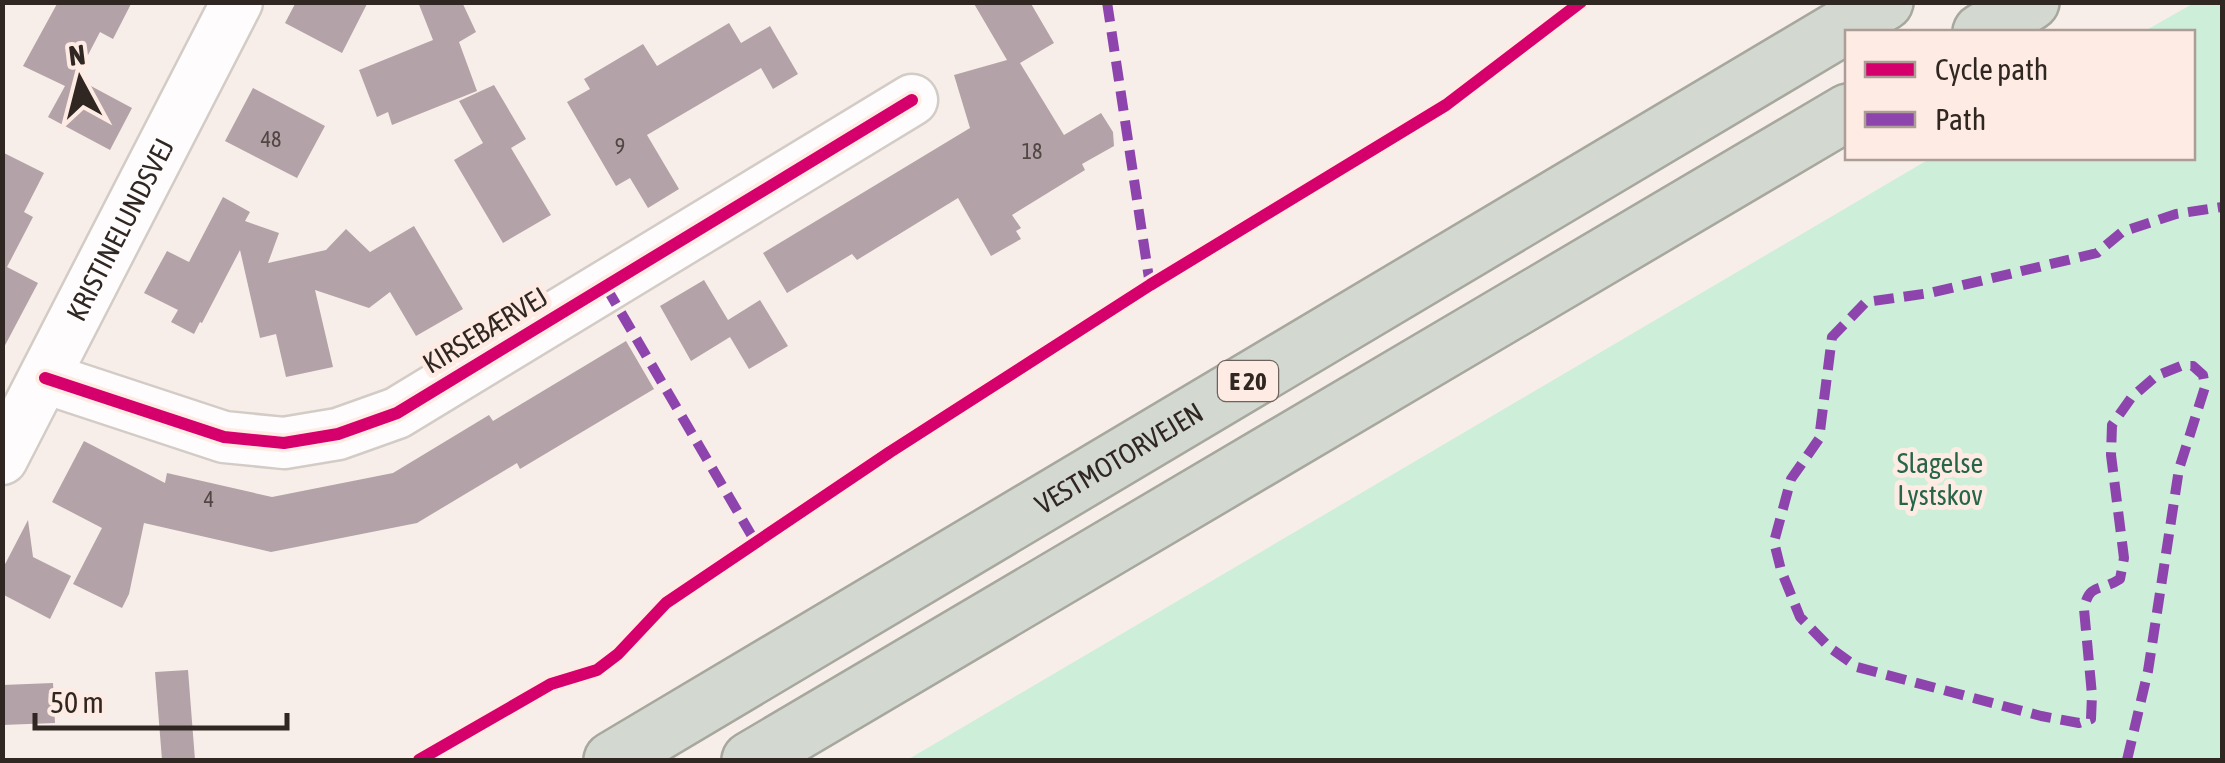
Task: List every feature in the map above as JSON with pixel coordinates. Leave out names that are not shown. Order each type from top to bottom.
[{"type":"highway","name":"VESTMOTORVEJEN","points":[[612,760],[1885,2]]},
{"type":"highway","points":[[1983,30],[2030,2]]},
{"type":"highway","name":"E 20","points":[[750,760],[1845,114]]},
{"type":"street","name":"KRISTINELUNDSVEJ","points":[[2,459],[237,2]]},
{"type":"street","name":"KIRSEBÆRVEJ","points":[[45,378],[224,437],[284,443],[338,434],[396,413],[912,100]]},
{"type":"green space","name":"Slagelse Lystskov","points":[[2194,3],[2222,3],[2222,760],[907,760],[1928,160],[2195,160],[2195,30],[2147,30]]},
{"type":"building","points":[[58,2],[132,2],[113,39],[100,32],[76,78],[132,108],[110,150],[48,117],[65,86],[23,66]]},
{"type":"building","points":[[296,2],[368,2],[342,53],[285,23]]},
{"type":"building","points":[[418,2],[462,2],[476,32],[459,42],[477,91],[392,125],[388,112],[377,117],[359,70],[433,40]]},
{"type":"building","points":[[973,2],[1030,2],[1054,43],[1020,63],[1064,135],[1101,113],[1113,132],[1114,146],[1082,164],[1085,170],[1012,215],[1021,228],[1016,231],[1021,239],[991,256],[958,198],[857,260],[852,254],[787,293],[763,253],[970,128],[954,75],[1007,60]]},
{"type":"building","points":[[729,23],[741,43],[770,26],[798,74],[773,89],[761,68],[647,135],[679,189],[648,208],[630,178],[616,186],[567,102],[590,89],[584,79],[643,44],[657,66]]},
{"type":"building","points":[[494,85],[526,139],[511,148],[551,215],[503,243],[454,160],[483,143],[459,101]]},
{"type":"building","points":[[253,88],[325,126],[297,178],[225,141]]},
{"type":"building","points":[[2,152],[44,173],[24,212],[33,217],[7,267],[38,283],[2,351]]},
{"type":"building","points":[[223,197],[250,212],[245,221],[279,233],[268,263],[326,250],[346,229],[370,252],[414,226],[463,309],[416,336],[390,292],[369,308],[315,290],[333,367],[286,377],[276,334],[260,338],[240,250],[194,334],[171,322],[178,310],[144,293],[167,251],[189,262]]},
{"type":"building","points":[[704,280],[728,320],[760,300],[788,346],[749,369],[730,337],[691,361],[660,306]]},
{"type":"building","points":[[626,341],[654,389],[520,469],[517,463],[417,523],[271,552],[144,523],[129,594],[122,608],[73,584],[102,528],[52,502],[84,441],[165,483],[167,473],[272,497],[393,473],[489,415],[493,421]]},
{"type":"building","points":[[28,520],[33,557],[71,576],[50,619],[2,594],[2,570]]},
{"type":"building","points":[[188,670],[195,760],[162,760],[155,672]]},
{"type":"building","points":[[53,683],[55,723],[2,725],[2,685]]},
{"type":"marked path","points":[[1107,2],[1150,285]]},
{"type":"marked path","points":[[2127,760],[2148,671],[2179,469],[2205,387],[2203,375],[2193,366],[2181,366],[2156,376],[2131,398],[2112,425],[2111,455],[2124,558],[2120,579],[2092,591],[2084,609],[2091,719],[2079,723],[2041,716],[1857,667],[1829,647],[1800,617],[1774,542],[1791,479],[1819,439],[1832,337],[1866,302],[1930,293],[2097,253],[2122,232],[2176,214],[2222,207]]},
{"type":"marked path","points":[[606,287],[756,543]]},
{"type":"cycle path","points":[[419,760],[551,684],[597,670],[618,654],[666,603],[890,452],[1150,285],[1446,105],[1581,2]]},
{"type":"cycle path","points":[[45,378],[224,437],[284,443],[338,434],[397,413],[912,100]]}]
